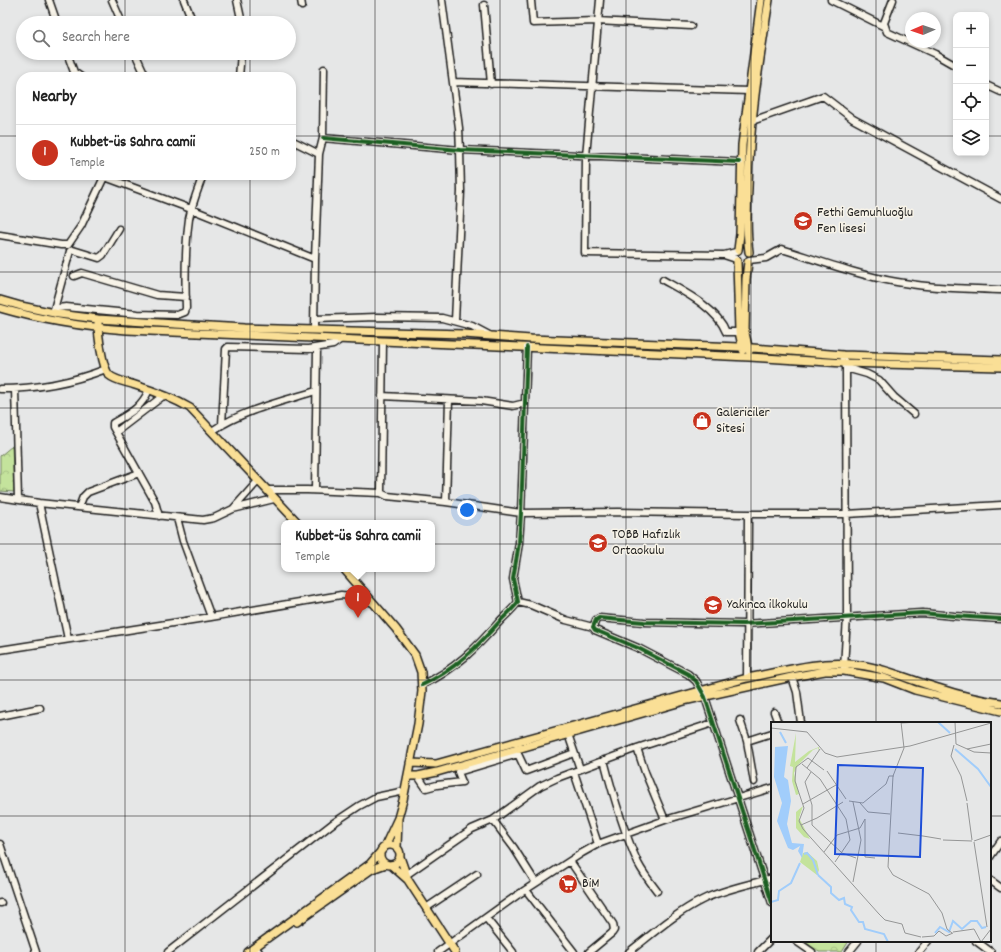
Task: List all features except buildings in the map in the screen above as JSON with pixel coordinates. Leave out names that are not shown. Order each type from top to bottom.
[{"type":"main road","points":[[746,357],[746,348],[742,332],[737,255],[740,234],[742,145],[762,0]]},
{"type":"main road","points":[[742,332],[749,257],[747,226],[748,161],[752,121],[769,0]]},
{"type":"main road","points":[[737,255],[745,249],[749,257]]},
{"type":"main road","points":[[737,255],[743,264],[749,257]]},
{"type":"main road","points":[[0,300],[53,313],[98,319],[237,328],[490,336],[746,348],[843,355],[1001,360]]},
{"type":"main road","points":[[0,308],[61,322],[98,328],[746,357],[845,365],[1001,367]]},
{"type":"main road","points":[[98,319],[98,328],[108,374],[115,379],[178,401],[190,408],[295,520]]},
{"type":"main road","points":[[347,572],[373,602],[415,655],[421,672],[422,684],[418,724],[405,791],[398,818],[383,849],[381,858],[407,878]]},
{"type":"main road","points":[[408,776],[418,776],[437,772],[688,700],[747,678],[814,666],[876,668],[938,688],[1001,703]]},
{"type":"main road","points":[[410,763],[436,764],[703,694],[844,667],[884,678],[915,690],[1001,711]]},
{"type":"main road","points":[[398,818],[397,847],[407,878],[455,952]]},
{"type":"main road","points":[[257,950],[370,864],[383,849],[391,845],[397,847]]},
{"type":"main road","points":[[248,952],[257,950],[372,869],[397,862],[400,857]]},
{"type":"street","points":[[49,0],[55,16]]},
{"type":"street","points":[[112,0],[119,16]]},
{"type":"street","points":[[184,0],[190,16]]},
{"type":"street","points":[[237,0],[240,16]]},
{"type":"street","points":[[442,0],[459,128],[462,191],[455,321]]},
{"type":"street","points":[[600,0],[586,156],[585,254],[737,255]]},
{"type":"street","points":[[831,0],[885,27]]},
{"type":"street","points":[[893,0],[886,18],[885,27],[887,32],[935,54],[953,64]]},
{"type":"street","points":[[531,1],[533,23],[597,21],[691,26]]},
{"type":"street","points":[[484,5],[491,84]]},
{"type":"street","points":[[70,60],[74,72]]},
{"type":"street","points":[[138,60],[144,72]]},
{"type":"street","points":[[239,72],[240,60]]},
{"type":"street","points":[[314,330],[319,154],[323,138],[324,69]]},
{"type":"street","points":[[453,82],[749,91]]},
{"type":"street","points":[[989,86],[1001,92]]},
{"type":"street","points":[[752,121],[823,96],[853,120],[1001,199]]},
{"type":"street","points":[[323,138],[460,150],[739,162]]},
{"type":"street","points":[[296,142],[319,154]]},
{"type":"street","points":[[0,235],[68,245],[81,226],[103,180]]},
{"type":"street","points":[[115,180],[315,259]]},
{"type":"street","points":[[53,313],[58,308],[66,307],[138,314],[182,314],[185,312],[185,276],[189,220],[191,209],[201,180]]},
{"type":"street","points":[[53,313],[70,251],[73,250],[99,258],[119,229]]},
{"type":"street","points":[[749,257],[760,259],[773,255],[782,249],[829,265],[897,282],[1001,290]]},
{"type":"street","points":[[74,276],[82,273],[157,295],[186,297]]},
{"type":"street","points":[[663,280],[703,304],[723,324],[726,332],[742,332]]},
{"type":"street","points":[[315,319],[377,317],[442,318],[472,326],[490,336]]},
{"type":"street","points":[[268,336],[268,348]]},
{"type":"street","points":[[222,425],[226,349],[228,346],[308,349],[333,345],[341,339]]},
{"type":"street","points":[[381,493],[383,341]]},
{"type":"street","points":[[518,602],[513,579],[518,550],[521,513],[527,347]]},
{"type":"street","points":[[315,490],[317,348]]},
{"type":"street","points":[[843,355],[845,365],[847,617],[844,667]]},
{"type":"street","points":[[845,365],[879,380],[894,397],[914,414]]},
{"type":"street","points":[[0,389],[45,387],[82,378],[106,369]]},
{"type":"street","points":[[15,389],[18,499]]},
{"type":"street","points":[[149,390],[137,409],[114,423],[113,427],[155,502],[159,516]]},
{"type":"street","points":[[212,431],[244,413],[316,391]]},
{"type":"street","points":[[116,432],[163,396]]},
{"type":"street","points":[[382,396],[481,401],[513,406],[525,403]]},
{"type":"street","points":[[446,502],[449,400]]},
{"type":"street","points":[[79,507],[83,497],[88,492],[139,473]]},
{"type":"street","points":[[234,509],[258,481]]},
{"type":"street","points":[[267,490],[315,490],[381,493],[387,496],[446,502],[521,513],[618,512],[846,514],[1001,505]]},
{"type":"street","points":[[0,497],[39,503],[203,520],[214,518],[234,509],[274,499]]},
{"type":"street","points":[[39,503],[68,639]]},
{"type":"street","points":[[747,678],[748,514]]},
{"type":"street","points":[[177,518],[182,541],[211,617]]},
{"type":"street","points":[[0,650],[341,595],[352,596],[373,602]]},
{"type":"street","points":[[518,602],[531,605],[566,620],[593,627],[599,632],[638,648],[688,674],[696,681],[703,694],[771,900]]},
{"type":"street","points":[[422,684],[438,678],[458,664],[481,642],[518,602]]},
{"type":"street","points":[[593,627],[596,620],[599,618],[652,622],[747,624],[922,612],[1001,619]]},
{"type":"street","points":[[792,677],[801,722]]},
{"type":"street","points":[[0,716],[40,708]]},
{"type":"street","points":[[774,712],[778,722]]},
{"type":"street","points":[[740,720],[747,741],[754,782]]},
{"type":"street","points":[[407,878],[472,829],[493,820],[540,786],[604,760],[712,723]]},
{"type":"street","points":[[747,741],[771,733]]},
{"type":"street","points":[[568,734],[580,769]]},
{"type":"street","points":[[637,748],[645,772],[665,820]]},
{"type":"street","points":[[418,776],[426,788],[462,782],[458,772],[518,754],[526,771],[574,753]]},
{"type":"street","points":[[604,760],[616,806],[626,834],[638,864],[656,891]]},
{"type":"street","points":[[574,772],[598,844]]},
{"type":"street","points":[[438,952],[536,883],[598,844],[665,820],[771,788]]},
{"type":"street","points":[[168,952],[332,824],[359,806],[376,797],[405,791]]},
{"type":"street","points":[[493,820],[514,848],[536,883]]},
{"type":"street","points":[[991,856],[1001,841]]},
{"type":"street","points":[[0,844],[36,952]]},
{"type":"street","points":[[570,861],[613,924],[614,930],[612,933],[589,952]]},
{"type":"street","points":[[426,908],[477,874]]},
{"type":"street","points":[[629,952],[700,901],[718,893],[771,878]]},
{"type":"street","points":[[991,881],[1001,888]]},
{"type":"street","points":[[526,890],[574,952]]},
{"type":"street","points":[[486,918],[513,952]]},
{"type":"street","points":[[758,952],[771,939]]},
{"type":"street","points":[[797,942],[812,952]]},
{"type":"street","points":[[850,952],[857,942]]},
{"type":"street","points":[[927,942],[921,950],[928,952]]},
{"type":"street","points":[[977,942],[991,952]]},
{"type":"green space","points":[[12,446],[14,492],[0,491],[0,456]]},
{"type":"green space","points":[[805,942],[848,942],[842,952],[819,952]]},
{"type":"cycle path","points":[[323,138],[460,150],[739,162]]},
{"type":"cycle path","points":[[422,685],[445,672],[465,657],[518,602],[513,579],[519,543],[521,513],[527,347]]},
{"type":"cycle path","points":[[771,900],[705,697],[696,681],[688,674],[638,648],[595,630],[593,627],[596,620],[599,618],[644,622],[743,624],[922,613],[1001,619]]},
{"type":"place","name":"Fethi Gemuhluoğlu Fen lisesi","points":[[803,221]]},
{"type":"place","name":"Galericiler Sitesi","points":[[702,421]]},
{"type":"place","name":"TOBB Hafızlık Ortaokulu","points":[[598,543]]},
{"type":"place","name":"Yakınca ilkokulu","points":[[713,605]]},
{"type":"place","name":"Kubbet-üs Sahra camii","points":[[358,618]]},
{"type":"place","name":"BiM","points":[[568,884]]}]
